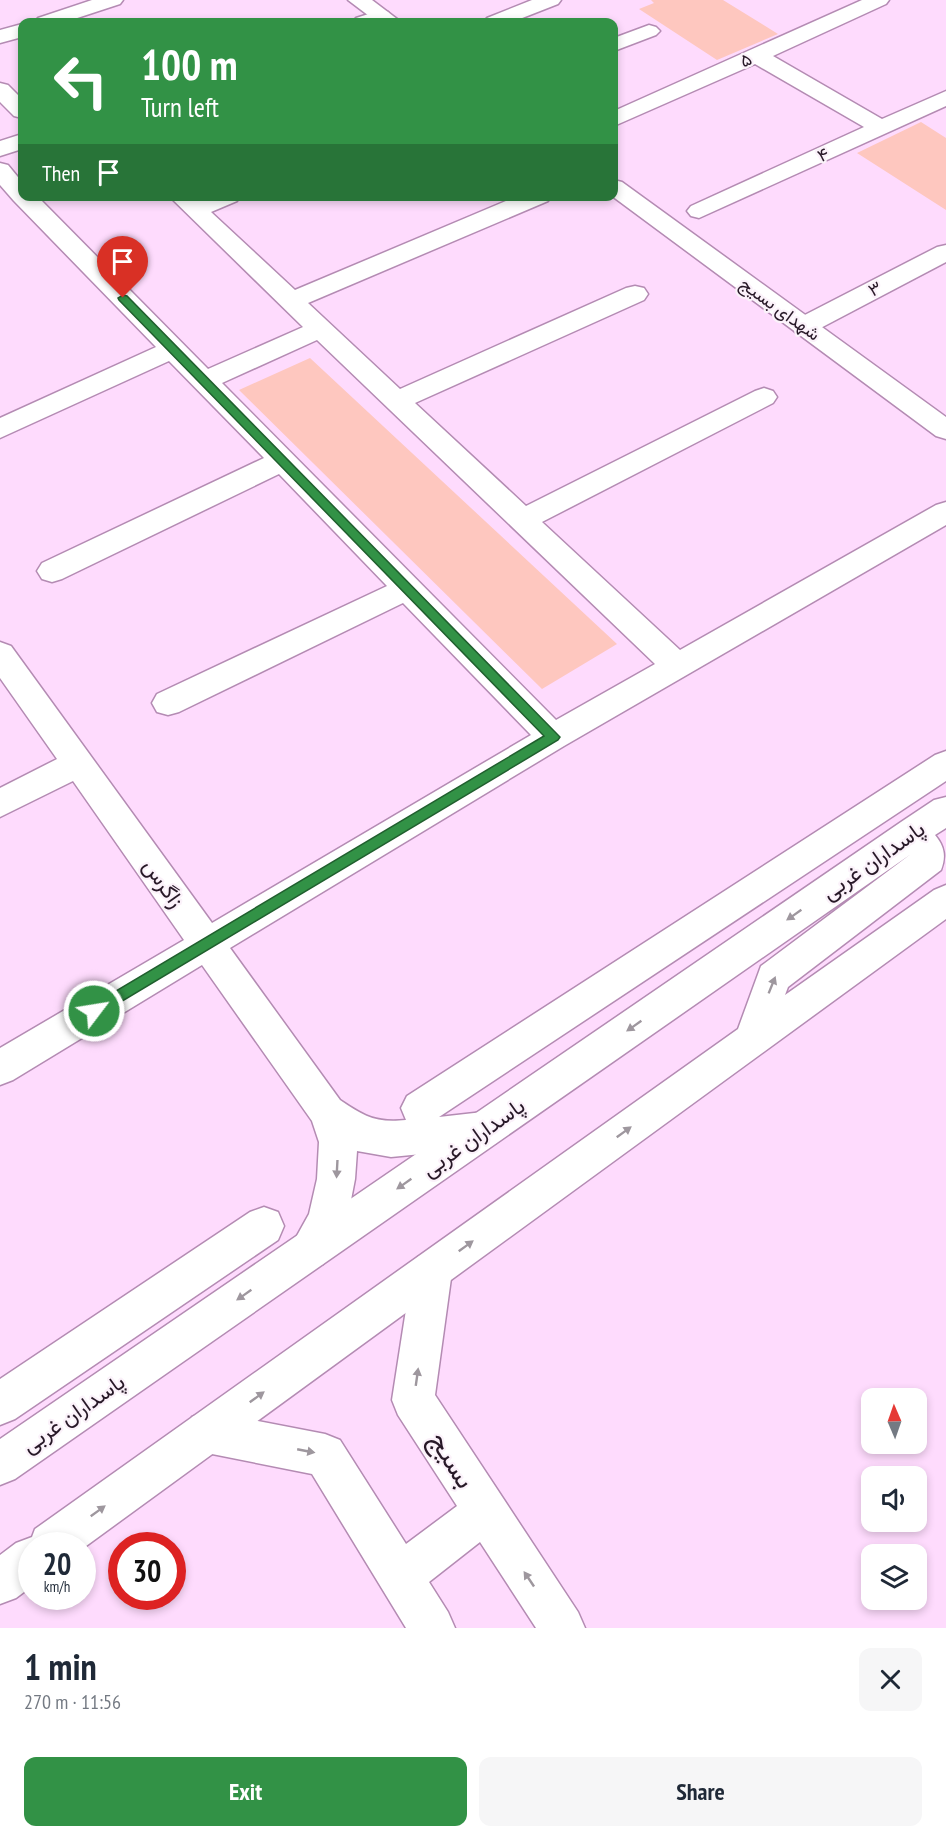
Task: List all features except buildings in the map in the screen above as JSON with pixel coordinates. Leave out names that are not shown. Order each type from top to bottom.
[{"type":"street","points":[[57,18],[113,0]]},
{"type":"street","points":[[358,0],[376,18]]},
{"type":"street","points":[[504,18],[551,0]]},
{"type":"street","name":"۵","points":[[618,117],[879,0]]},
{"type":"street","points":[[0,37],[18,31]]},
{"type":"street","points":[[618,43],[650,31]]},
{"type":"street","points":[[756,55],[880,128]]},
{"type":"street","points":[[0,90],[18,107]]},
{"type":"street","name":"۴","points":[[699,211],[946,98]]},
{"type":"street","points":[[0,149],[18,142]]},
{"type":"street","points":[[0,170],[16,196]]},
{"type":"street","name":"شهدای بسیج","points":[[618,191],[946,430]]},
{"type":"street","points":[[21,201],[173,349],[553,737]]},
{"type":"street","points":[[291,302],[528,201]]},
{"type":"street","points":[[187,203],[677,666]]},
{"type":"street","name":"۳","points":[[804,326],[946,252]]},
{"type":"street","points":[[396,401],[635,294]]},
{"type":"street","points":[[204,381],[320,329]]},
{"type":"street","points":[[0,429],[173,349]]},
{"type":"street","points":[[522,520],[764,397]]},
{"type":"street","points":[[52,571],[282,461]]},
{"type":"street","points":[[0,1068],[553,737],[946,512]]},
{"type":"street","points":[[168,703],[408,588]]},
{"type":"street","name":"زاگرس","points":[[0,654],[327,1112],[338,1142],[336,1179],[327,1221],[309,1250]]},
{"type":"street","points":[[0,804],[78,763]]},
{"type":"street","points":[[420,1108],[946,764]]},
{"type":"street","name":"پاسداران غربی","points":[[0,1464],[946,810]]},
{"type":"street","points":[[752,1040],[774,977],[929,860],[927,849],[913,832]]},
{"type":"street","points":[[69,1532],[946,900]]},
{"type":"street","points":[[700,925],[731,958]]},
{"type":"street","name":"زاگرس","points":[[327,1112],[357,1133],[391,1138],[483,1130]]},
{"type":"street","points":[[0,1404],[264,1226]]},
{"type":"street","name":"بسیج","points":[[432,1271],[414,1400],[484,1512],[562,1628]]},
{"type":"street","points":[[207,1432],[325,1455],[432,1628]]},
{"type":"street","points":[[399,1577],[484,1512]]},
{"type":"street","points":[[0,1582],[18,1569]]},
{"type":"shaded area","points":[[651,0],[723,0],[778,34],[717,60],[639,9],[654,3]]},
{"type":"shaded area","points":[[921,122],[946,138],[946,210],[857,153]]},
{"type":"shaded area","points":[[310,358],[617,644],[542,689],[239,390]]},
{"type":"route","points":[[94,1011],[553,737],[123,298]]}]
